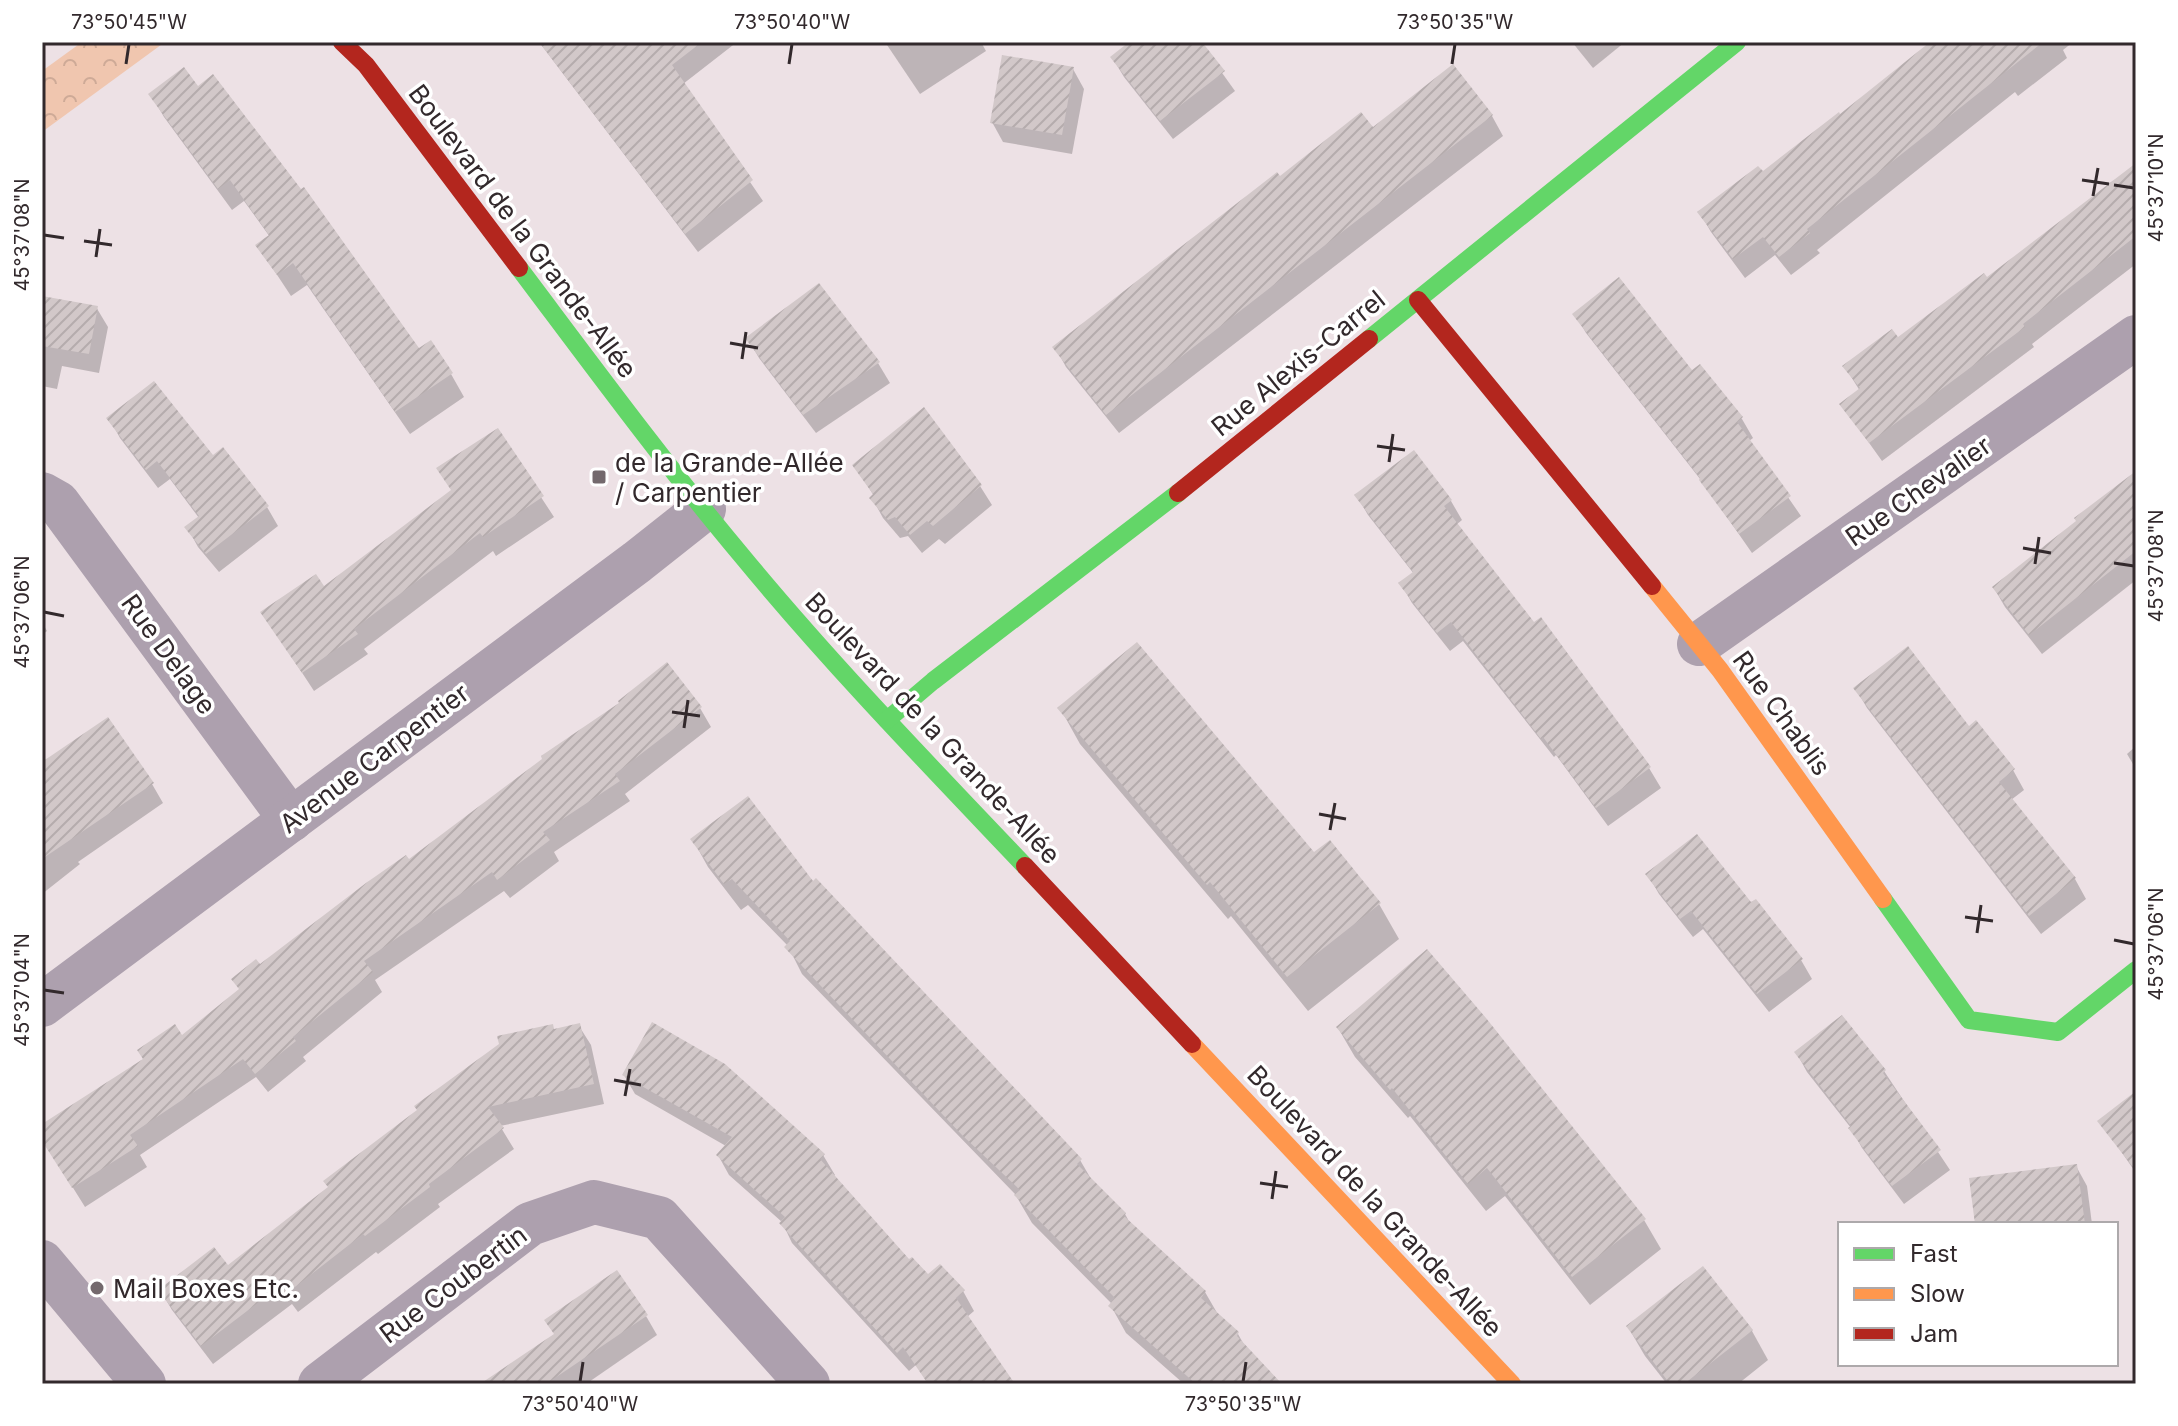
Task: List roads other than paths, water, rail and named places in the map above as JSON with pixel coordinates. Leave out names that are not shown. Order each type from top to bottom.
[{"type":"street","name":"Boulevard de la Grande-Allée","points":[[342,42],[366,65],[654,448],[744,559],[887,720],[1512,1384]]},
{"type":"street","name":"Boulevard de la Grande-Allée","points":[[354,42],[366,65]]},
{"type":"street","name":"Rue Alexis-Carrel","points":[[887,720],[933,681],[1159,508],[1737,42]]},
{"type":"street","name":"Rue Chablis","points":[[1418,300],[1699,644],[1969,1020],[2058,1032],[2136,970]]},
{"type":"street","name":"Rue Chevalier","points":[[1699,644],[2136,337]]},
{"type":"street","name":"Rue Delage","points":[[42,494],[58,503],[291,820]]},
{"type":"street","name":"Avenue Carpentier","points":[[42,1005],[704,509]]},
{"type":"street","name":"Rue Coubertin","points":[[320,1384],[530,1224],[594,1202],[659,1218],[808,1384]]},
{"type":"street","points":[[42,1262],[144,1384]]},
{"type":"place","name":"de la Grande-Allée / Carpentier","points":[[599,477]]},
{"type":"place","name":"Mail Boxes Etc.","points":[[97,1288]]}]
